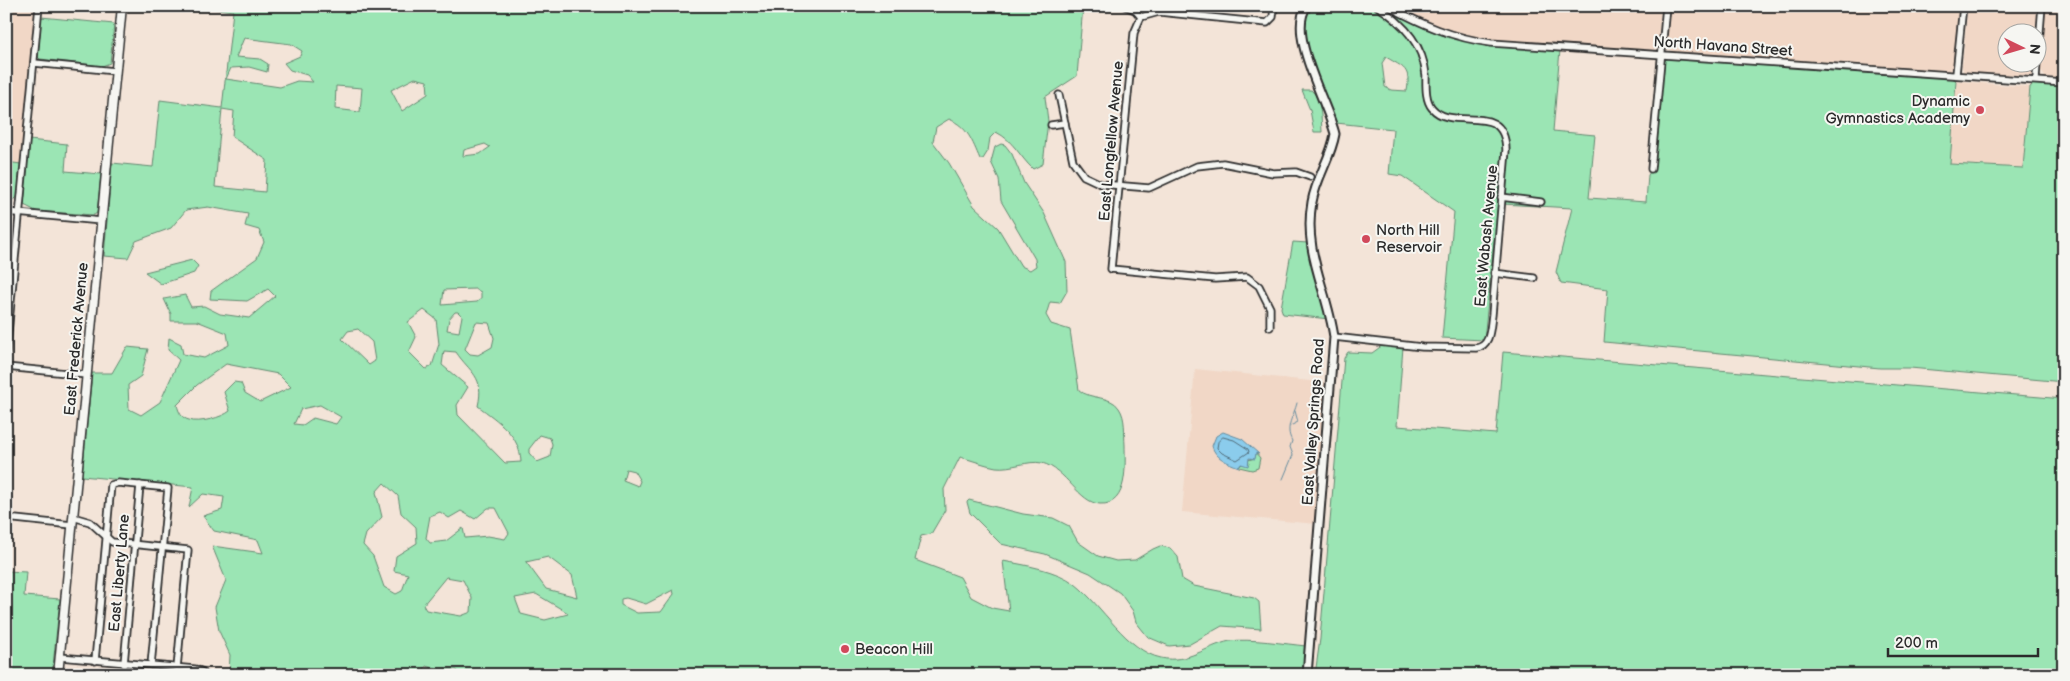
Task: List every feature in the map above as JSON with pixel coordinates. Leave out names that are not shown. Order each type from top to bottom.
[{"type":"main road","name":"East Frederick Avenue","points":[[58,675],[122,6]]},
{"type":"street","points":[[6,354],[39,6]]},
{"type":"street","points":[[1125,6],[1135,10],[1141,17],[1159,12],[1267,23],[1271,21],[1274,6]]},
{"type":"street","points":[[1183,14],[1184,6]]},
{"type":"street","name":"East Valley Springs Road","points":[[1307,6],[1301,18],[1302,36],[1336,134],[1314,192],[1309,230],[1313,262],[1331,313],[1334,337],[1308,675]]},
{"type":"street","name":"East Wabash Avenue","points":[[1334,337],[1422,347],[1472,348],[1484,345],[1491,323],[1506,150],[1505,138],[1500,129],[1487,120],[1445,116],[1432,109],[1427,97],[1423,60],[1415,42],[1400,22],[1377,6]]},
{"type":"street","name":"North Havana Street","points":[[1388,6],[1432,28],[1477,41],[2064,83]]},
{"type":"street","points":[[1651,169],[1666,6]]},
{"type":"street","points":[[1956,74],[1963,6]]},
{"type":"street","points":[[2041,22],[2042,6]]},
{"type":"street","name":"East Longfellow Avenue","points":[[1141,17],[1134,34],[1111,269],[1215,279],[1247,277],[1259,286],[1270,308],[1270,327]]},
{"type":"street","points":[[34,63],[116,71]]},
{"type":"street","points":[[2036,72],[2036,80]]},
{"type":"street","points":[[1059,95],[1073,161],[1078,170],[1092,181],[1120,187],[1148,188],[1159,186],[1185,170],[1210,163],[1236,164],[1273,173],[1296,172],[1310,177]]},
{"type":"street","points":[[1051,125],[1065,123]]},
{"type":"street","points":[[1501,197],[1541,202]]},
{"type":"street","points":[[6,212],[101,221]]},
{"type":"street","points":[[1494,273],[1534,278]]},
{"type":"street","points":[[6,367],[87,375]]},
{"type":"street","points":[[95,661],[111,485],[114,483],[140,485],[168,488],[151,666]]},
{"type":"street","name":"East Liberty Lane","points":[[124,664],[140,485]]},
{"type":"street","points":[[6,518],[90,522],[106,539],[112,542],[188,550],[177,668]]},
{"type":"street","points":[[60,657],[177,668],[204,673]]},
{"type":"shaded area","points":[[6,6],[35,6],[21,164],[6,162]]},
{"type":"shaded area","points":[[1394,6],[1661,6],[1658,43],[1654,49],[1647,51],[1474,38],[1444,30]]},
{"type":"shaded area","points":[[1669,6],[1960,6],[1954,67],[1949,71],[1674,52],[1667,48],[1666,45]]},
{"type":"shaded area","points":[[1968,6],[2038,6],[2037,22],[1998,22],[1998,72],[2033,72],[2031,76],[1964,72],[1962,67]]},
{"type":"shaded area","points":[[2045,6],[2064,6],[2064,79],[2045,77],[2042,72],[2048,72],[2048,22],[2044,22]]},
{"type":"shaded area","points":[[1956,81],[2030,87],[2023,168],[1949,164]]},
{"type":"shaded area","points":[[1195,369],[1330,383],[1317,524],[1182,512]]},
{"type":"green space","points":[[1357,5],[1371,6],[1381,10],[1399,24],[1419,55],[1424,75],[1425,100],[1429,108],[1441,117],[1482,122],[1498,132],[1504,143],[1484,340],[1442,338],[1454,212],[1402,176],[1389,174],[1393,129],[1336,123],[1318,81],[1307,47],[1305,17],[1310,6]],"holes":[[[1386,57],[1402,67],[1407,73],[1407,91],[1391,90],[1385,87],[1382,63]]]},
{"type":"green space","points":[[193,6],[1083,6],[1077,76],[1045,97],[1048,121],[1043,164],[1033,169],[1012,144],[996,132],[990,138],[988,151],[983,159],[980,159],[965,130],[949,119],[936,127],[933,142],[949,163],[974,206],[998,228],[1021,266],[1030,270],[1036,266],[1035,259],[1001,201],[999,179],[991,162],[995,147],[1001,144],[1005,145],[1012,154],[1024,183],[1044,213],[1066,262],[1067,291],[1060,303],[1050,302],[1046,315],[1051,324],[1070,330],[1079,390],[1111,401],[1119,408],[1123,416],[1125,472],[1121,491],[1109,503],[1100,504],[1085,498],[1051,466],[1037,462],[996,467],[960,457],[944,489],[945,510],[931,534],[921,536],[915,560],[960,577],[971,597],[992,608],[1009,611],[1003,561],[1059,575],[1068,579],[1085,593],[1115,626],[1137,646],[1149,654],[1161,658],[1179,659],[1188,657],[1221,643],[1238,640],[1306,646],[1304,675],[459,675],[457,670],[438,670],[426,666],[423,671],[428,675],[229,675],[230,655],[219,631],[215,607],[226,580],[212,546],[263,553],[258,540],[214,531],[203,516],[222,510],[224,497],[203,494],[189,507],[193,487],[82,476],[92,373],[112,373],[127,347],[148,349],[141,376],[128,385],[129,409],[141,415],[160,402],[179,360],[168,350],[169,338],[181,344],[183,354],[204,358],[229,345],[227,333],[197,321],[171,321],[171,314],[164,299],[185,295],[191,307],[204,306],[220,314],[249,318],[275,296],[268,289],[247,301],[210,299],[211,291],[257,258],[264,242],[259,230],[245,226],[248,214],[208,207],[186,210],[171,228],[136,241],[128,258],[104,256],[112,163],[153,167],[160,100],[222,108],[233,11]],"holes":[[[244,38],[291,44],[302,51],[300,56],[284,63],[290,70],[307,75],[313,82],[297,81],[280,87],[226,79],[231,68],[249,67],[267,72],[268,64],[260,59],[236,57]],[[415,78],[427,81],[428,94],[402,111],[391,90]],[[336,86],[362,88],[360,112],[335,109]],[[222,109],[234,111],[232,137],[267,160],[265,192],[215,187]],[[485,144],[490,147],[480,154],[463,156],[464,150]],[[475,289],[481,292],[481,299],[477,302],[442,305],[444,290]],[[424,310],[436,319],[439,344],[432,366],[426,369],[409,352],[416,337],[408,322]],[[455,312],[462,316],[459,332],[447,330],[449,319]],[[476,322],[489,323],[494,338],[492,347],[478,355],[470,354],[465,349]],[[358,329],[372,342],[375,361],[369,365],[342,339],[348,331]],[[444,351],[456,352],[475,376],[478,381],[480,396],[478,406],[507,429],[517,444],[521,462],[505,463],[458,415],[457,405],[468,387],[442,365]],[[226,364],[278,374],[291,387],[260,402],[245,393],[241,383],[234,382],[224,392],[230,411],[227,413],[217,418],[193,421],[184,418],[177,405],[197,385]],[[320,405],[341,417],[336,424],[313,418],[303,425],[294,424],[301,409]],[[540,435],[550,438],[552,444],[550,457],[537,462],[529,453],[529,449]],[[626,469],[634,471],[640,481],[638,486],[623,480]],[[384,483],[398,496],[401,513],[416,527],[417,543],[396,556],[394,571],[408,574],[402,591],[396,594],[384,587],[373,556],[363,545],[366,534],[382,517],[376,492]],[[488,508],[496,508],[509,533],[505,539],[488,536],[465,538],[463,528],[446,541],[430,543],[426,538],[430,516],[440,512],[449,518],[461,511],[475,519]],[[548,557],[572,575],[577,597],[546,589],[526,562]],[[446,577],[463,580],[472,598],[471,612],[461,616],[426,610],[423,605]],[[673,590],[674,594],[661,612],[637,613],[621,605],[621,599],[626,598],[646,604]],[[536,594],[568,614],[545,620],[521,614],[515,598]]]},
{"type":"green space","points":[[1379,6],[1384,6],[1427,29],[1456,39],[1501,46],[1560,50],[1553,131],[1595,135],[1589,198],[1646,202],[1648,175],[1652,169],[1664,61],[1670,57],[1952,76],[1956,81],[1950,164],[2023,168],[2030,87],[2035,83],[2064,85],[2064,382],[1910,368],[1880,368],[1604,342],[1608,289],[1561,283],[1556,272],[1572,208],[1502,204],[1507,171],[1508,146],[1502,127],[1495,120],[1451,116],[1441,112],[1433,105],[1428,93],[1426,60],[1418,41],[1405,25]]},
{"type":"green space","points":[[41,17],[114,24],[110,63],[102,66],[40,59],[38,57]]},
{"type":"green space","points":[[1302,90],[1311,90],[1317,98],[1322,132],[1314,132],[1310,110]]},
{"type":"green space","points":[[29,140],[67,144],[65,171],[101,174],[97,213],[94,215],[36,211],[24,205]]},
{"type":"green space","points":[[6,162],[21,164],[18,196],[6,205]]},
{"type":"green space","points":[[1293,242],[1308,243],[1313,272],[1329,319],[1283,314],[1281,308]]},
{"type":"green space","points":[[192,260],[198,266],[194,273],[161,284],[145,272]]},
{"type":"green space","points":[[1383,345],[1403,347],[1397,426],[1496,434],[1503,352],[2064,399],[2064,675],[1315,675],[1320,639],[1344,358],[1348,352],[1372,353]]},
{"type":"green space","points":[[1256,453],[1260,458],[1258,468],[1252,470],[1239,467],[1242,464],[1249,464],[1248,460],[1255,458]]},
{"type":"green space","points":[[969,500],[1023,514],[1053,518],[1069,526],[1078,542],[1098,556],[1116,561],[1135,560],[1160,546],[1170,548],[1178,557],[1182,579],[1194,586],[1254,598],[1259,602],[1261,629],[1222,626],[1190,644],[1169,646],[1148,637],[1136,622],[1133,611],[1120,593],[1090,573],[1045,554],[1001,544],[970,513],[967,502]]},
{"type":"green space","points":[[6,571],[26,572],[24,596],[60,599],[52,675],[6,675]]},
{"type":"water","points":[[1223,432],[1242,439],[1259,454],[1256,453],[1255,459],[1249,458],[1248,466],[1241,464],[1239,467],[1216,454],[1212,446],[1216,436]]},
{"type":"waterway","points":[[1283,479],[1293,455],[1290,447],[1292,441],[1289,426],[1297,403]]},
{"type":"waterway","points":[[1290,426],[1298,422],[1295,411]]},
{"type":"place","name":"Dynamic Gymnastics Academy","points":[[1980,110]]},
{"type":"place","name":"North Hill Reservoir","points":[[1366,239]]},
{"type":"place","name":"Beacon Hill","points":[[845,649]]}]
